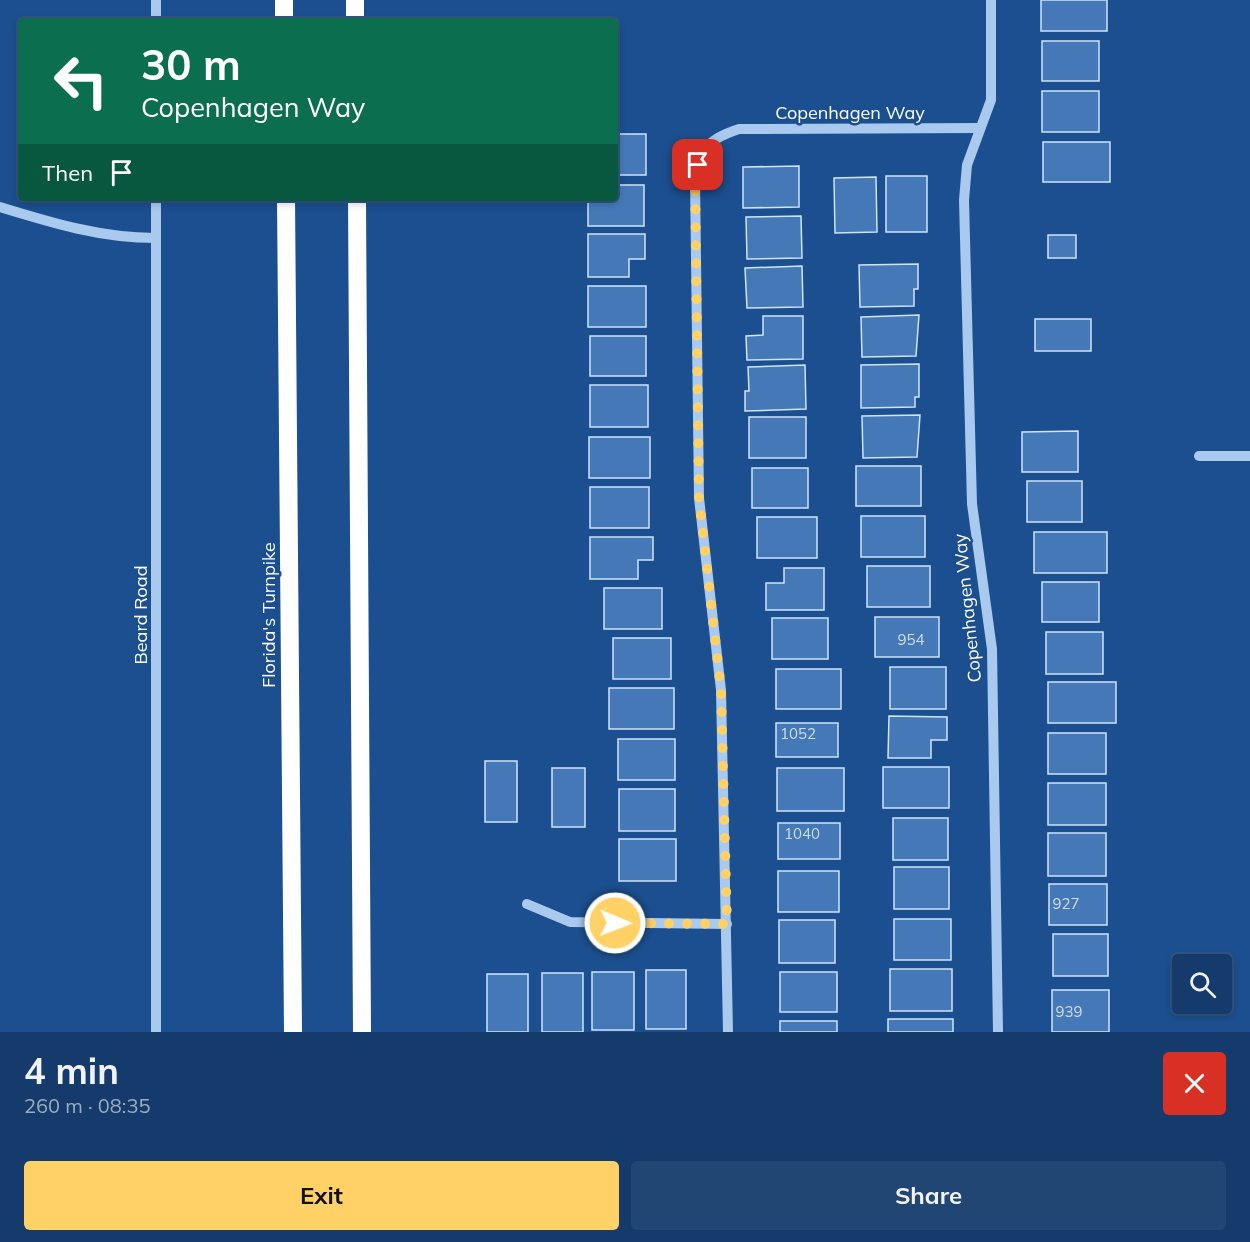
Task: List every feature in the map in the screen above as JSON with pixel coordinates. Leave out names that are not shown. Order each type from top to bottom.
[{"type":"highway","points":[[284,0],[284,18]]},
{"type":"highway","points":[[355,0],[355,18]]},
{"type":"highway","name":"Florida's Turnpike","points":[[286,201],[293,1032]]},
{"type":"highway","points":[[357,201],[362,1032]]},
{"type":"street","points":[[156,0],[156,18]]},
{"type":"street","points":[[981,128],[991,100],[991,0]]},
{"type":"street","name":"Copenhagen Way","points":[[728,1032],[721,690],[699,498],[695,178],[702,152],[718,136],[739,129],[981,128],[967,165],[964,200],[972,504],[992,660],[998,1032]]},
{"type":"street","name":"Beard Road","points":[[156,201],[156,1032]]},
{"type":"street","points":[[0,207],[68,228],[124,238],[156,238]]},
{"type":"street","points":[[1199,456],[1250,456]]},
{"type":"street","points":[[527,904],[570,922],[727,924]]},
{"type":"building","points":[[1041,0],[1107,0],[1107,31],[1041,31]]},
{"type":"building","points":[[1042,41],[1099,41],[1099,81],[1042,81]]},
{"type":"building","points":[[1042,91],[1099,91],[1099,132],[1042,132]]},
{"type":"building","points":[[618,134],[646,134],[646,175],[618,175]]},
{"type":"building","points":[[1043,142],[1110,142],[1110,182],[1043,182]]},
{"type":"building","points":[[799,166],[799,207],[743,208],[743,167]]},
{"type":"building","points":[[886,176],[927,176],[927,232],[886,232]]},
{"type":"building","points":[[876,177],[877,232],[835,233],[834,178]]},
{"type":"building","points":[[618,185],[644,185],[644,226],[588,226],[588,201],[618,201]]},
{"type":"building","points":[[801,216],[802,258],[747,259],[746,217]]},
{"type":"building","points":[[588,234],[645,234],[645,259],[629,259],[629,277],[588,277]]},
{"type":"building","points":[[1048,235],[1076,235],[1076,258],[1048,258]]},
{"type":"building","points":[[918,264],[918,289],[914,289],[914,306],[860,307],[859,265]]},
{"type":"building","points":[[802,266],[803,307],[747,308],[745,268]]},
{"type":"building","points":[[588,286],[646,286],[646,327],[588,327]]},
{"type":"building","points":[[919,315],[916,356],[862,357],[861,317]]},
{"type":"building","points":[[763,316],[803,316],[803,359],[747,360],[746,336],[763,335]]},
{"type":"building","points":[[1035,319],[1091,319],[1091,351],[1035,351]]},
{"type":"building","points":[[590,336],[646,336],[646,376],[590,376]]},
{"type":"building","points":[[919,364],[919,397],[915,397],[915,407],[861,408],[861,365]]},
{"type":"building","points":[[805,365],[806,409],[745,411],[745,391],[749,391],[748,367]]},
{"type":"building","points":[[590,385],[648,385],[648,427],[590,427]]},
{"type":"building","points":[[920,415],[917,457],[863,458],[862,416]]},
{"type":"building","points":[[749,417],[806,417],[806,458],[749,458]]},
{"type":"building","points":[[1078,431],[1078,472],[1022,472],[1022,432]]},
{"type":"building","points":[[589,437],[650,437],[650,478],[589,478]]},
{"type":"building","points":[[856,466],[921,466],[921,506],[856,506]]},
{"type":"building","points":[[752,468],[808,468],[808,508],[752,508]]},
{"type":"building","points":[[1027,481],[1082,481],[1082,522],[1027,522]]},
{"type":"building","points":[[590,487],[649,487],[649,528],[590,528]]},
{"type":"building","points":[[861,516],[925,516],[925,557],[861,557]]},
{"type":"building","points":[[757,517],[817,517],[817,558],[757,558]]},
{"type":"building","points":[[1034,532],[1107,532],[1107,573],[1034,573]]},
{"type":"building","points":[[590,537],[653,537],[653,560],[638,560],[638,579],[590,579]]},
{"type":"building","points":[[867,566],[930,566],[930,607],[867,607]]},
{"type":"building","points":[[784,568],[824,568],[824,610],[766,610],[766,583],[784,583]]},
{"type":"building","points":[[1042,582],[1099,582],[1099,622],[1042,622]]},
{"type":"building","points":[[604,588],[662,588],[662,629],[604,629]]},
{"type":"building","points":[[875,617],[939,617],[939,657],[875,657]]},
{"type":"building","points":[[772,618],[828,618],[828,659],[772,659]]},
{"type":"building","points":[[1046,632],[1103,632],[1103,674],[1046,674]]},
{"type":"building","points":[[613,638],[671,638],[671,679],[613,679]]},
{"type":"building","points":[[890,667],[946,667],[946,709],[890,709]]},
{"type":"building","points":[[776,669],[841,669],[841,709],[776,709]]},
{"type":"building","points":[[1048,682],[1116,682],[1116,723],[1048,723]]},
{"type":"building","points":[[609,688],[674,688],[674,729],[609,729]]},
{"type":"building","points":[[889,716],[947,717],[947,740],[931,740],[931,758],[888,758]]},
{"type":"building","points":[[776,723],[838,723],[838,757],[776,757]]},
{"type":"building","points":[[1048,733],[1106,733],[1106,774],[1048,774]]},
{"type":"building","points":[[618,739],[675,739],[675,780],[618,780]]},
{"type":"building","points":[[485,761],[517,761],[517,822],[485,822]]},
{"type":"building","points":[[883,767],[949,767],[949,808],[883,808]]},
{"type":"building","points":[[552,768],[585,768],[585,827],[552,827]]},
{"type":"building","points":[[777,768],[844,768],[844,811],[777,811]]},
{"type":"building","points":[[1048,783],[1106,783],[1106,825],[1048,825]]},
{"type":"building","points":[[619,789],[675,789],[675,831],[619,831]]},
{"type":"building","points":[[893,818],[948,818],[948,860],[893,860]]},
{"type":"building","points":[[778,823],[840,823],[840,859],[778,859]]},
{"type":"building","points":[[1048,833],[1106,833],[1106,876],[1048,876]]},
{"type":"building","points":[[619,839],[676,839],[676,881],[619,881]]},
{"type":"building","points":[[894,867],[949,867],[949,909],[894,909]]},
{"type":"building","points":[[778,871],[839,871],[839,912],[778,912]]},
{"type":"building","points":[[1049,884],[1107,884],[1107,925],[1049,925]]},
{"type":"building","points":[[894,919],[951,919],[951,960],[894,960]]},
{"type":"building","points":[[779,920],[835,920],[835,963],[779,963]]},
{"type":"building","points":[[1053,934],[1108,934],[1108,976],[1053,976]]},
{"type":"building","points":[[890,969],[952,969],[952,1011],[890,1011]]},
{"type":"building","points":[[646,970],[686,970],[686,1029],[646,1029]]},
{"type":"building","points":[[592,972],[634,972],[634,1030],[592,1030]]},
{"type":"building","points":[[780,972],[837,972],[837,1012],[780,1012]]},
{"type":"building","points":[[542,973],[583,973],[583,1032],[542,1032]]},
{"type":"building","points":[[487,974],[528,974],[528,1032],[487,1032]]},
{"type":"building","points":[[1052,990],[1109,990],[1109,1032],[1052,1032]]},
{"type":"building","points":[[888,1019],[953,1019],[953,1032],[888,1032]]},
{"type":"building","points":[[780,1021],[837,1021],[837,1032],[780,1032]]},
{"type":"route","points":[[615,923],[727,924],[721,690],[699,498],[695,178],[698,165]]}]
